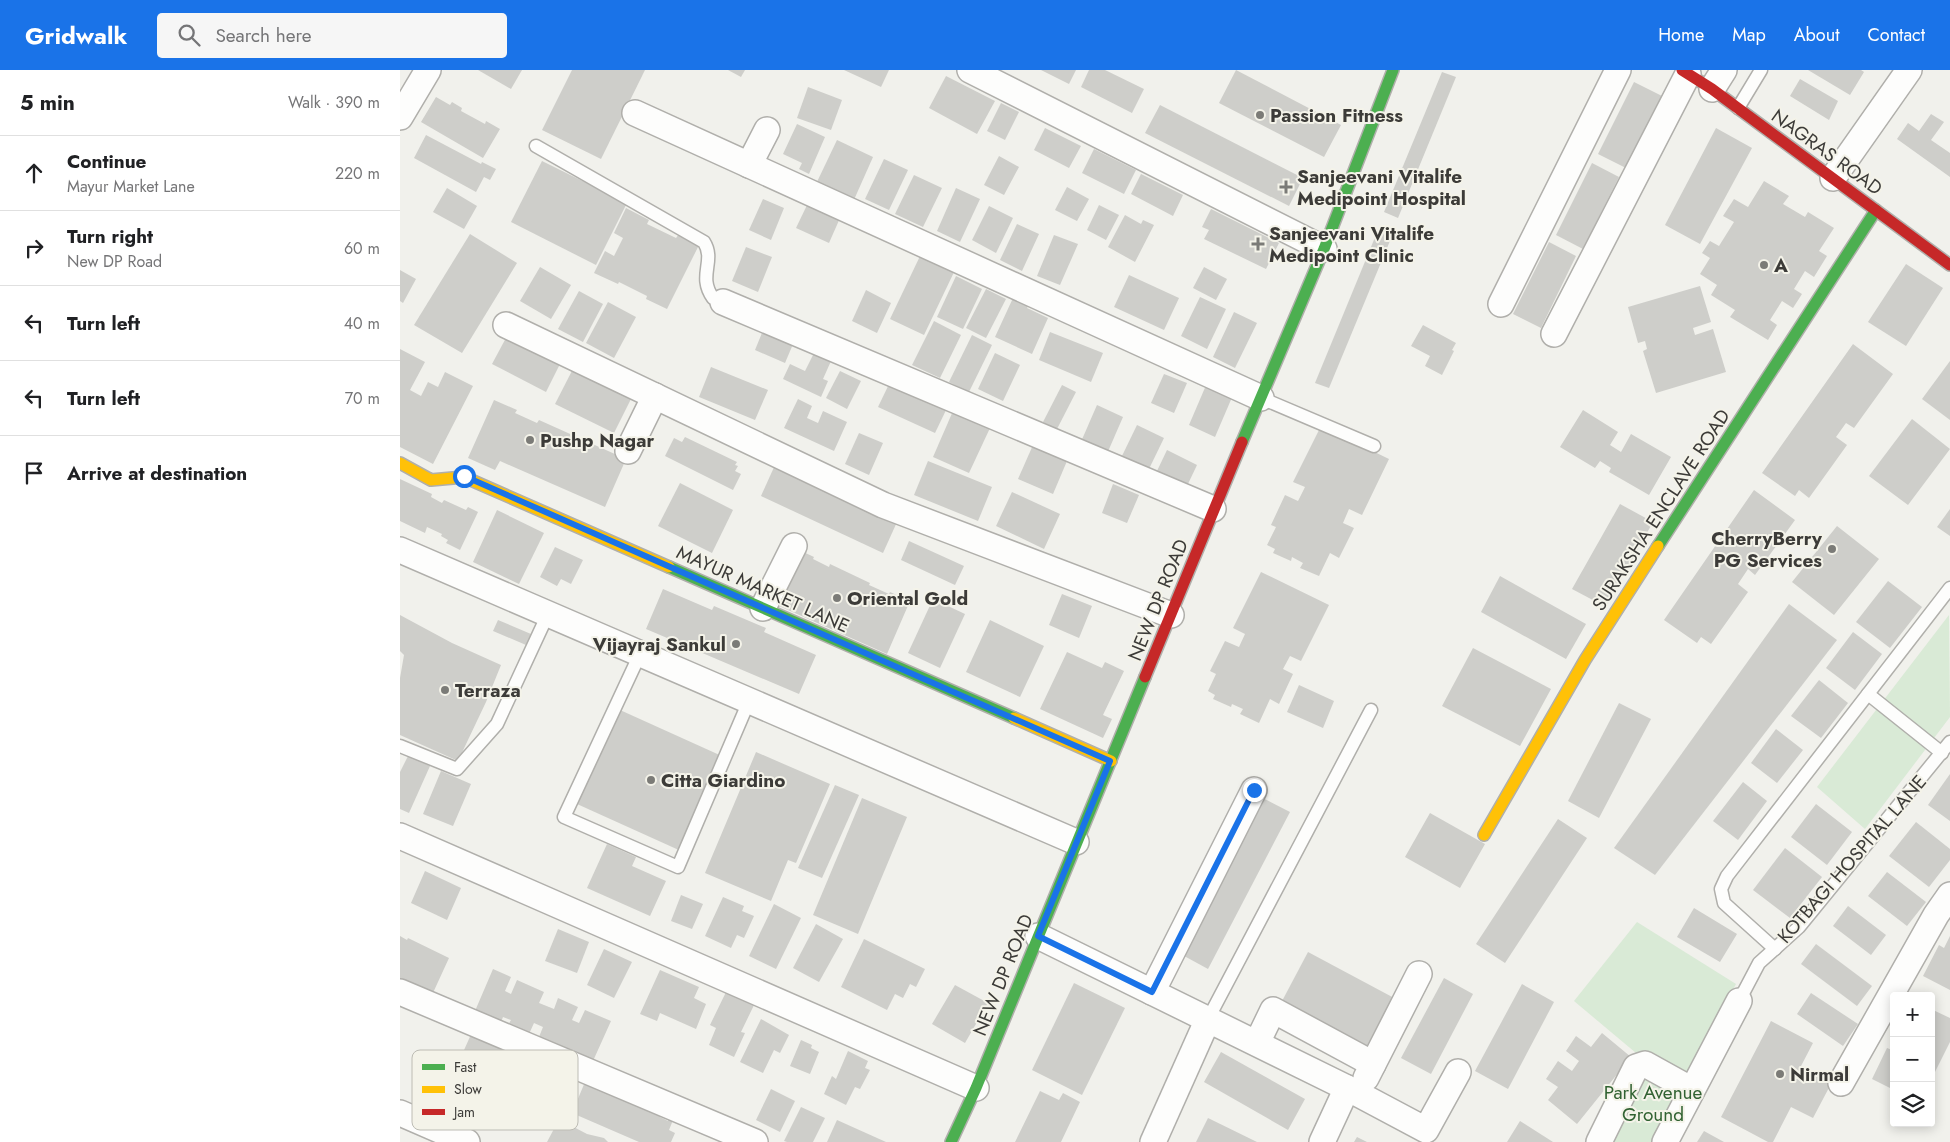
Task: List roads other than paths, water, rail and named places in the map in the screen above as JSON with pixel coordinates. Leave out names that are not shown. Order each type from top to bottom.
[{"type":"street","points":[[400,117],[428,70]]},
{"type":"street","points":[[970,70],[1324,249]]},
{"type":"street","name":"NEW DP ROAD","points":[[951,1142],[976,1088],[1171,615],[1213,508],[1324,249],[1392,70]]},
{"type":"street","points":[[1501,304],[1618,70]]},
{"type":"street","points":[[1833,178],[1909,70]]},
{"type":"street","points":[[1554,334],[1705,76]]},
{"type":"street","name":"NAGRAS ROAD","points":[[1705,76],[1738,108],[1950,265]]},
{"type":"street","points":[[635,113],[1261,398]]},
{"type":"street","points":[[749,165],[767,130]]},
{"type":"street","name":"SURAKSHA ENCLAVE ROAD","points":[[1484,835],[1585,660],[1876,210]]},
{"type":"street","points":[[723,302],[789,328],[1213,508]]},
{"type":"street","points":[[506,325],[883,505],[1171,615]]},
{"type":"street","points":[[628,451],[655,396]]},
{"type":"street","name":"MAYUR MARKET LANE","points":[[400,463],[430,480],[464,476],[1110,761]]},
{"type":"street","points":[[763,608],[794,546]]},
{"type":"street","points":[[400,550],[1076,842]]},
{"type":"street","points":[[1152,992],[1254,790]]},
{"type":"street","points":[[400,836],[976,1088]]},
{"type":"street","points":[[1841,1083],[1936,915],[1950,896]]},
{"type":"street","points":[[1038,936],[1353,1090],[1426,1130],[1458,1072]]},
{"type":"street","points":[[1322,1142],[1353,1090],[1373,1064],[1419,974]]},
{"type":"street","points":[[400,992],[537,1050]]},
{"type":"street","points":[[1665,1142],[1739,1001]]},
{"type":"street","points":[[1257,1043],[1273,1010],[1373,1064]]},
{"type":"street","points":[[1153,1142],[1208,1019]]},
{"type":"street","points":[[1599,1142],[1636,1067],[1645,1064],[1692,1090]]},
{"type":"street","points":[[578,1067],[755,1142]]},
{"type":"street","points":[[400,1113],[412,1118]]},
{"type":"street","points":[[439,1130],[467,1142]]},
{"type":"lane","points":[[1738,108],[1761,70]]},
{"type":"lane","points":[[536,146],[704,242],[708,247],[705,284],[712,298],[723,302]]},
{"type":"lane","points":[[1261,398],[1374,446]]},
{"type":"lane","points":[[1775,949],[1724,903],[1722,889],[1727,876],[1950,588]]},
{"type":"lane","points":[[400,746],[457,769],[497,724],[548,614]]},
{"type":"lane","points":[[640,654],[564,818],[678,867],[749,701]]},
{"type":"lane","points":[[1868,694],[1942,753]]},
{"type":"lane","points":[[1208,1019],[1371,710]]},
{"type":"lane","name":"KOTBAGI HOSPITAL LANE","points":[[1739,1001],[1759,963],[1798,928],[1950,742]]},
{"type":"place","name":"Passion Fitness","points":[[1260,115]]},
{"type":"place","name":"Sanjeevani Vitalife Medipoint Hospital","points":[[1286,187]]},
{"type":"place","name":"Sanjeevani Vitalife Medipoint Clinic","points":[[1258,244]]},
{"type":"place","name":"A","points":[[1764,265]]},
{"type":"place","name":"Pushp Nagar","points":[[530,440]]},
{"type":"place","name":"CherryBerry PG Services","points":[[1832,549]]},
{"type":"place","name":"Oriental Gold","points":[[837,598]]},
{"type":"place","name":"Vijayraj Sankul","points":[[736,644]]},
{"type":"place","name":"Terraza","points":[[445,690]]},
{"type":"place","name":"Citta Giardino","points":[[651,780]]},
{"type":"place","name":"Nirmal","points":[[1780,1074]]},
{"type":"park label","name":"Park Avenue Ground","points":[[1653,1103]]}]
